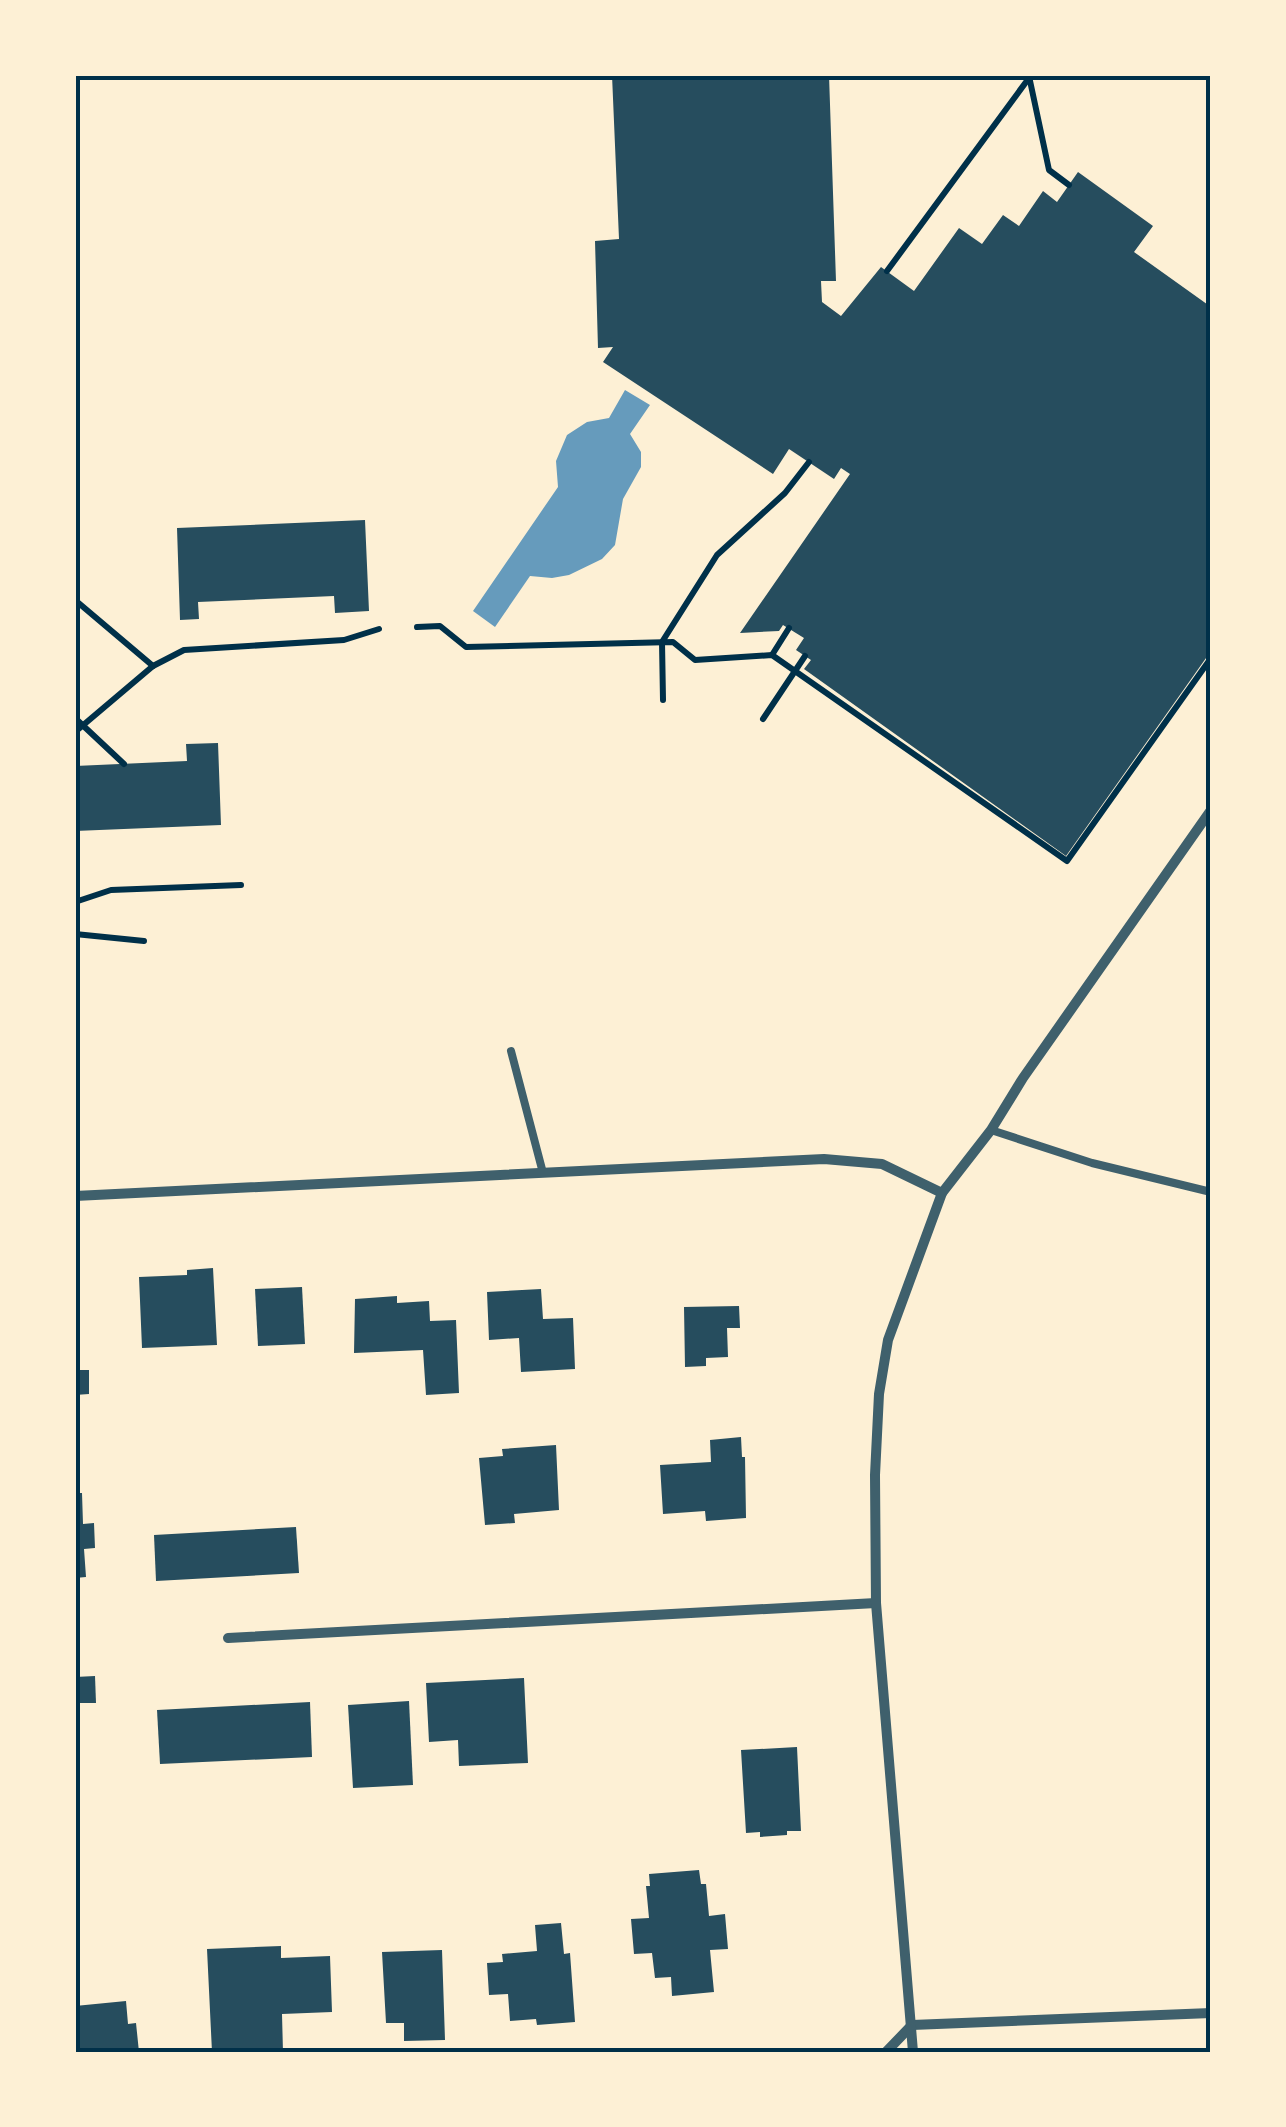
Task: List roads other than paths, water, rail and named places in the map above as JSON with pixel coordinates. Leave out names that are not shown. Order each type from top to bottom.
[{"type":"street","points":[[913,2052],[876,1603],[878,1394],[888,1340],[942,1193],[992,1130],[1022,1078],[1211,810]]},
{"type":"street","points":[[75,1196],[824,1160],[882,1164],[942,1193]]},
{"type":"street","points":[[228,1638],[876,1603]]},
{"type":"street","points":[[886,2052],[912,2025],[1211,2013]]},
{"type":"lane","points":[[511,1051],[543,1173]]},
{"type":"lane","points":[[992,1130],[1092,1163],[1211,1192]]},
{"type":"water","points":[[625,390],[650,405],[630,434],[641,452],[641,467],[623,499],[615,545],[602,559],[569,575],[530,576],[495,627],[473,611],[558,487],[556,461],[567,435],[587,422],[609,418]]}]
